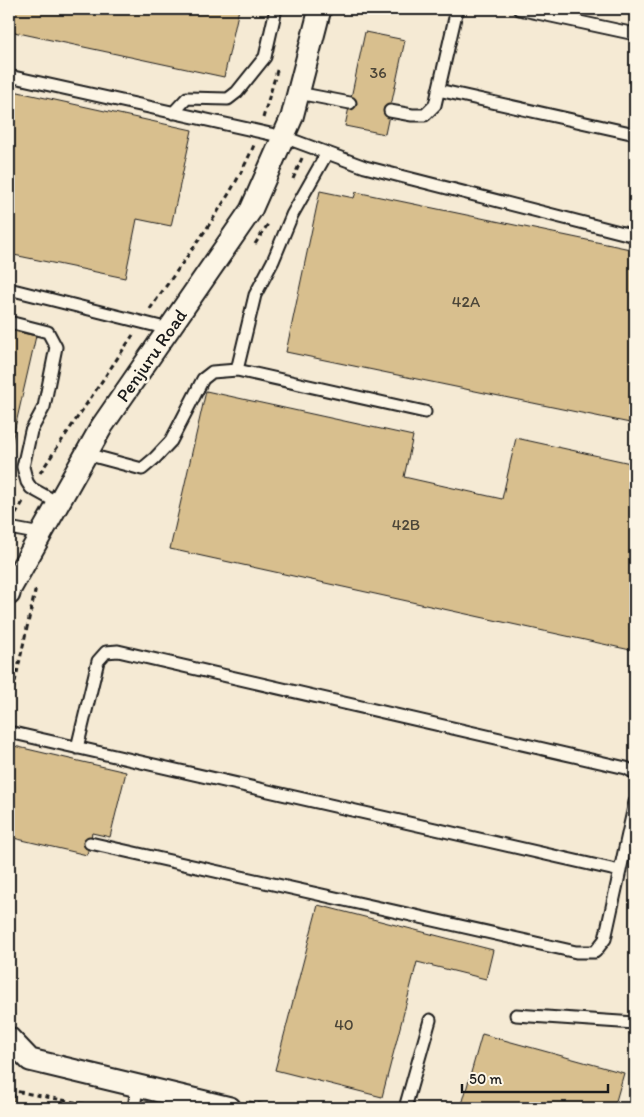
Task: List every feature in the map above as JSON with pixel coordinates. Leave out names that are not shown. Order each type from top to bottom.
[{"type":"street","name":"Penjuru Road","points":[[9,594],[10,589],[102,426],[251,210],[292,117],[320,9]]},
{"type":"street","points":[[9,1038],[30,1060],[230,1108]]},
{"type":"lane","points":[[173,113],[187,98],[228,99],[238,92],[265,57],[276,9]]},
{"type":"lane","points":[[390,111],[425,115],[435,105],[457,9]]},
{"type":"lane","points":[[518,9],[635,34]]},
{"type":"lane","points":[[9,76],[284,137],[365,166],[635,236]]},
{"type":"lane","points":[[438,90],[635,134]]},
{"type":"lane","points":[[298,93],[350,103]]},
{"type":"lane","points":[[238,370],[255,295],[273,261],[292,215],[327,153]]},
{"type":"lane","points":[[9,288],[168,329]]},
{"type":"lane","points":[[9,322],[48,332],[56,347],[44,407],[31,431],[23,467],[27,482],[31,488],[58,503]]},
{"type":"lane","points":[[86,454],[142,468],[155,458],[171,441],[203,379],[212,372],[238,370],[425,412]]},
{"type":"lane","points":[[11,522],[41,534]]},
{"type":"lane","points":[[77,748],[98,661],[106,652],[118,651],[626,768],[635,773]]},
{"type":"lane","points":[[9,732],[620,871]]},
{"type":"lane","points":[[90,843],[576,952],[595,952],[604,939],[635,802]]},
{"type":"lane","points":[[516,1015],[635,1023]]},
{"type":"lane","points":[[405,1108],[430,1020]]},
{"type":"lane","points":[[9,1056],[30,1060]]},
{"type":"lane","points":[[134,1108],[137,1087]]},
{"type":"path","points":[[11,522],[46,463],[220,207],[248,160],[259,132],[280,57]]},
{"type":"path","points":[[9,1090],[106,1108]]},
{"type":"building","points":[[9,9],[239,9],[224,77],[9,31]]},
{"type":"building","points":[[365,32],[405,40],[385,134],[345,126]]},
{"type":"building","points":[[9,90],[192,130],[171,226],[137,219],[125,278],[9,254]]},
{"type":"building","points":[[320,191],[354,198],[356,192],[635,250],[635,400],[630,423],[286,352]]},
{"type":"building","points":[[9,330],[36,336],[9,454]]},
{"type":"building","points":[[206,391],[413,436],[404,477],[502,499],[516,438],[635,464],[635,651],[170,549]]},
{"type":"building","points":[[14,746],[126,772],[110,837],[92,833],[87,855],[9,837],[9,769]]},
{"type":"building","points":[[318,905],[493,950],[486,979],[417,962],[382,1097],[275,1070]]},
{"type":"building","points":[[482,1034],[624,1073],[614,1108],[461,1108]]},
{"type":"building","points":[[9,1093],[15,1095],[13,1108],[9,1108]]}]
